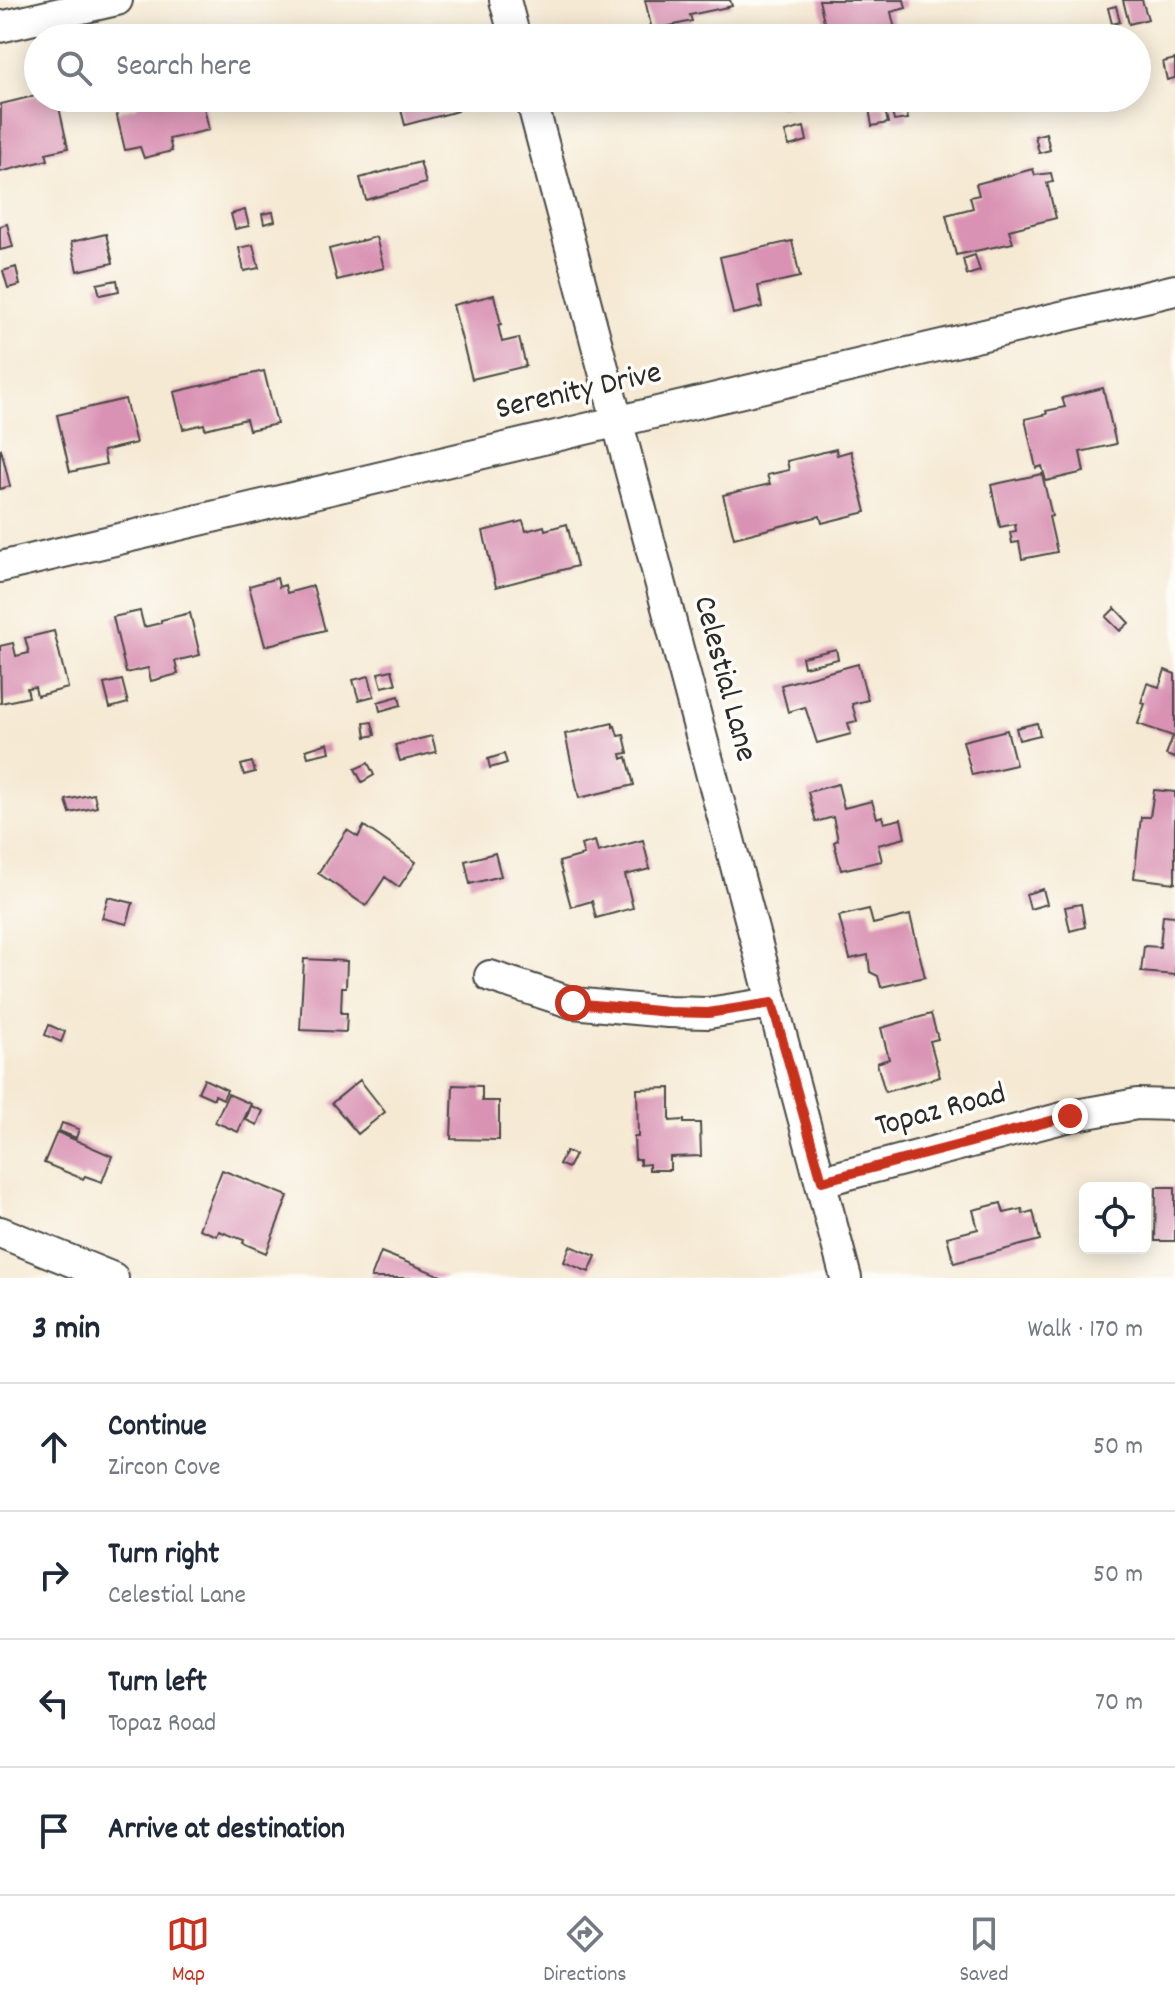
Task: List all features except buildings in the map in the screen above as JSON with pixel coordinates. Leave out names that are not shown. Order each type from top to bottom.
[{"type":"street","points":[[0,27],[117,0]]},
{"type":"street","points":[[505,0],[511,24]]},
{"type":"street","name":"Celestial Lane","points":[[535,112],[846,1278]]},
{"type":"street","name":"Serenity Drive","points":[[0,567],[1175,290]]},
{"type":"street","points":[[490,976],[573,1003],[624,1008],[708,1013],[772,1003]]},
{"type":"street","name":"Topaz Road","points":[[822,1181],[1070,1116],[1137,1104],[1175,1105]]},
{"type":"street","points":[[0,1232],[113,1278]]},
{"type":"route","points":[[573,1003],[708,1013],[772,1003],[822,1181],[1070,1116]]}]
